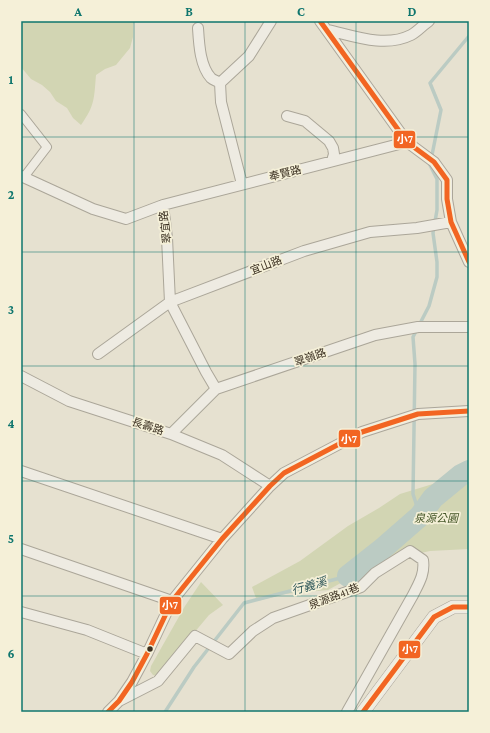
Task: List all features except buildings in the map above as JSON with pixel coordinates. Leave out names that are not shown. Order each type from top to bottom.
[{"type":"street","points":[[220,83],[249,56],[271,21]]},
{"type":"street","points":[[320,21],[328,30],[407,142],[434,162],[447,180],[447,199],[451,222],[469,262]]},
{"type":"street","points":[[328,30],[372,40],[397,40],[412,34],[429,21]]},
{"type":"street","points":[[198,28],[199,48],[205,68],[212,78],[220,83]]},
{"type":"street","points":[[220,83],[221,102],[242,184]]},
{"type":"street","points":[[21,114],[47,147],[22,176]]},
{"type":"street","points":[[287,116],[305,121],[329,141],[333,148],[334,154],[332,161]]},
{"type":"street","name":"奉賢路","points":[[163,205],[407,142]]},
{"type":"street","name":"翠宜路","points":[[22,176],[93,209],[126,219],[163,205],[167,238],[170,302],[216,389]]},
{"type":"street","name":"宜山路","points":[[98,354],[170,302],[304,250],[370,232],[417,228],[451,222]]},
{"type":"street","name":"翠嶺路","points":[[171,434],[216,389],[375,335],[418,327],[469,327]]},
{"type":"street","name":"長壽路","points":[[21,376],[69,401],[171,434],[222,455],[270,486]]},
{"type":"street","points":[[108,712],[119,701],[132,682],[172,601],[222,539],[270,486],[284,473],[362,432],[418,414],[469,411]]},
{"type":"street","points":[[21,471],[222,539]]},
{"type":"street","points":[[21,549],[172,601]]},
{"type":"street","name":"泉源路41巷","points":[[119,701],[158,681],[195,636],[229,654],[253,631],[273,618],[361,587],[375,573],[410,551],[422,560],[424,568],[423,576],[347,712]]},
{"type":"street","points":[[363,712],[434,617],[453,606],[469,606]]},
{"type":"street","points":[[21,612],[87,630],[147,654]]},
{"type":"green space","points":[[21,21],[134,21],[133,37],[130,48],[116,65],[105,69],[96,75],[93,102],[81,125],[73,118],[67,108],[56,101],[50,92],[42,85],[31,79],[21,67]]},
{"type":"green space","name":"泉源公園","points":[[469,473],[469,549],[430,551],[379,562],[328,590],[285,594],[257,601],[252,587],[300,561],[348,526],[400,494]]},
{"type":"green space","points":[[201,582],[223,605],[209,615],[158,676],[153,675],[150,671],[151,666],[185,606]]},
{"type":"waterway","points":[[420,516],[413,494],[415,364],[413,337],[429,306],[437,277],[437,262],[433,233],[437,210],[437,179],[430,165],[441,110],[430,83],[469,36]]},
{"type":"waterway","name":"行義溪","points":[[348,576],[420,516],[433,498],[461,475],[469,471]]},
{"type":"waterway","name":"行義溪","points":[[165,712],[194,667],[244,603],[348,576]]},
{"type":"transit line","name":"小7","points":[[320,21],[407,142],[434,162],[447,180],[447,199],[451,222],[469,262]]},
{"type":"transit line","name":"小7","points":[[108,712],[119,701],[132,682],[172,601],[222,539],[270,486],[284,473],[362,432],[418,414],[469,411]]},
{"type":"transit line","name":"小7","points":[[363,712],[434,617],[453,607],[469,607]]}]
